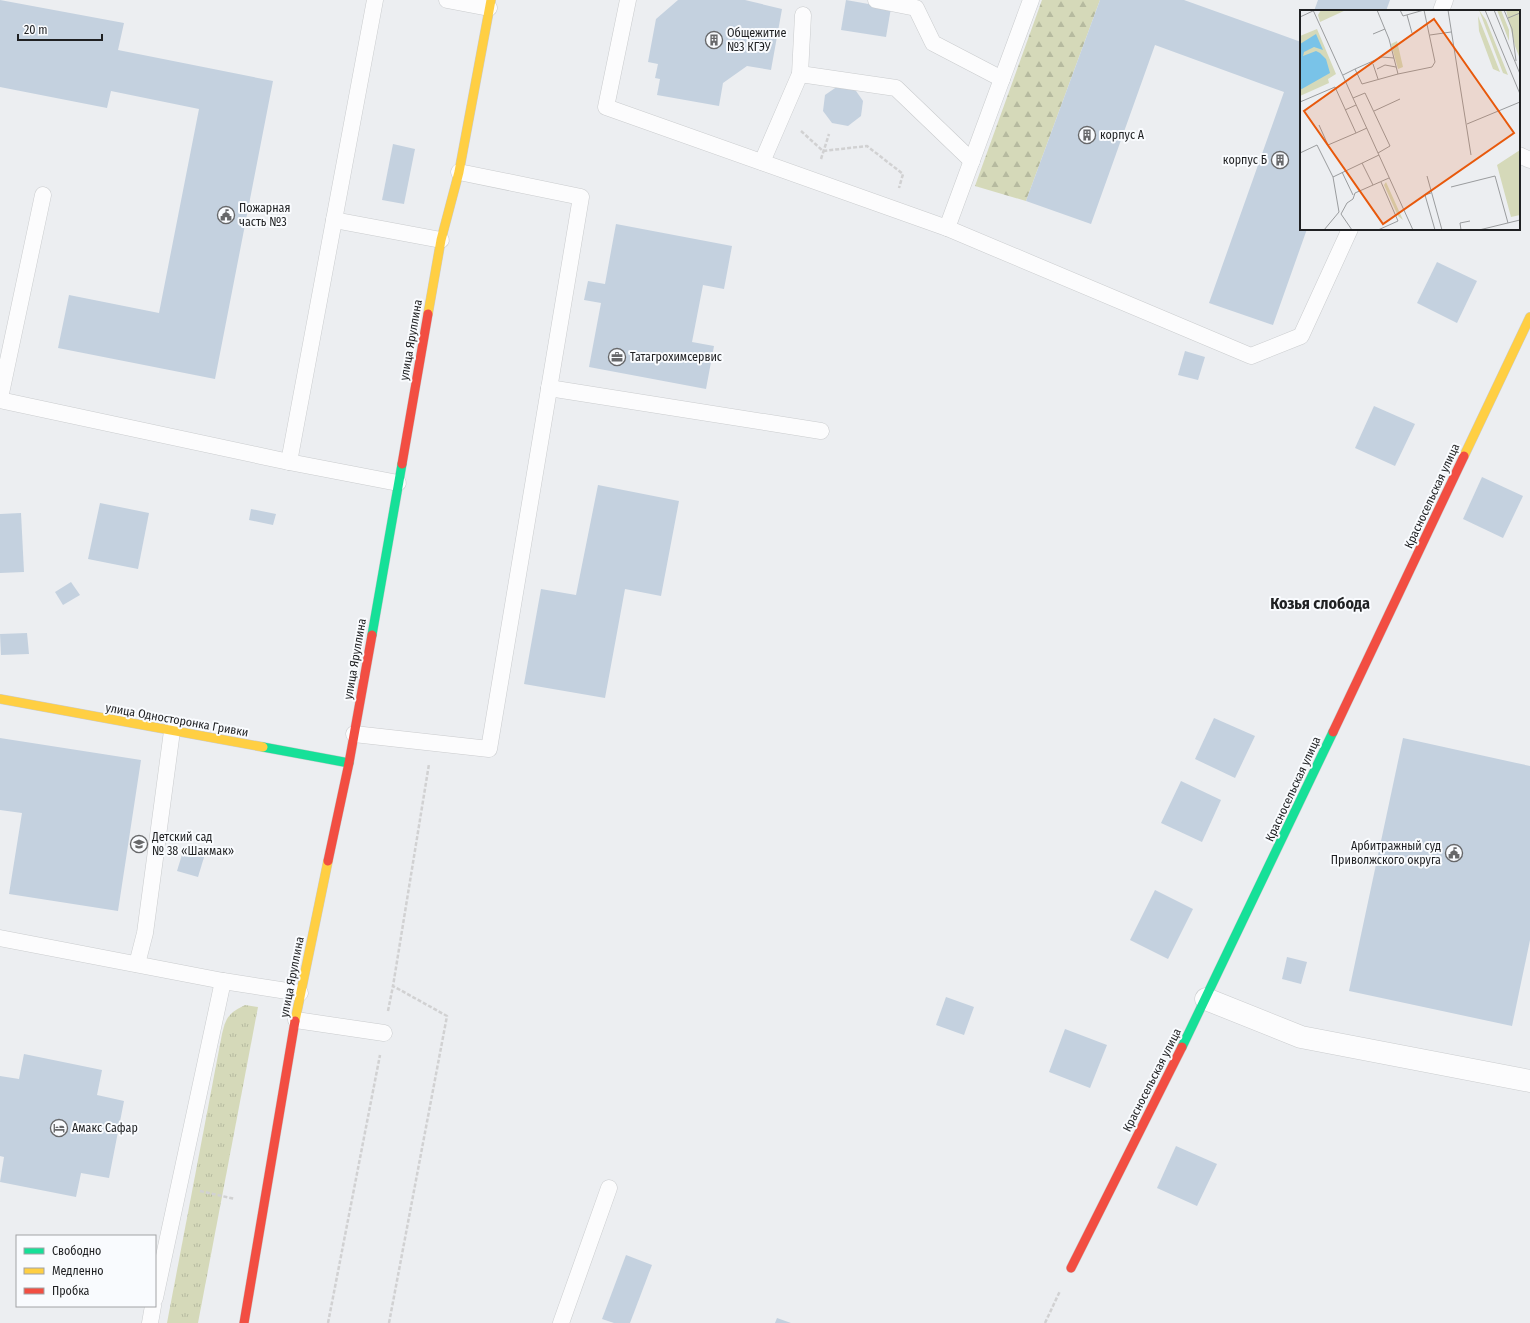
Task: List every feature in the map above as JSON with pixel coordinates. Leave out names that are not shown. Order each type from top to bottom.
[{"type":"street","name":"улица Яруллина","points":[[244,1323],[300,993],[349,763],[441,240],[458,172],[490,4]]},
{"type":"street","name":"Красносельская улица","points":[[1071,1268],[1206,998],[1530,316]]},
{"type":"street","name":"улица Односторонка Гривки","points":[[0,699],[349,763]]},
{"type":"street","points":[[1206,998],[1301,1037],[1530,1081]]},
{"type":"lane","points":[[289,462],[375,0]]},
{"type":"lane","points":[[447,0],[490,4]]},
{"type":"lane","points":[[628,0],[606,107],[947,228],[1252,356],[1301,336],[1350,230]]},
{"type":"lane","points":[[876,0],[916,8],[933,42],[1002,80]]},
{"type":"lane","points":[[947,228],[1031,0]]},
{"type":"lane","points":[[1441,10],[1446,0]]},
{"type":"lane","points":[[762,162],[800,74],[803,15]]},
{"type":"lane","points":[[800,74],[896,88],[972,161]]},
{"type":"lane","points":[[1520,155],[1530,160]]},
{"type":"lane","points":[[354,734],[489,749],[581,197],[458,172]]},
{"type":"lane","points":[[43,195],[0,399],[289,462],[398,483]]},
{"type":"lane","points":[[334,220],[441,240]]},
{"type":"lane","points":[[549,388],[821,431]]},
{"type":"lane","points":[[136,964],[145,934],[172,731]]},
{"type":"lane","points":[[0,938],[223,981],[300,993]]},
{"type":"lane","points":[[156,1293],[223,981]]},
{"type":"lane","points":[[296,1020],[384,1033]]},
{"type":"lane","points":[[561,1323],[609,1188]]},
{"type":"lane","points":[[150,1323],[153,1307]]},
{"type":"path","points":[[783,114],[823,151],[867,146],[903,174],[893,209]]},
{"type":"path","points":[[328,1323],[393,986],[433,743]]},
{"type":"path","points":[[389,1323],[447,1016],[393,986]]},
{"type":"path","points":[[179,1187],[235,1199]]},
{"type":"path","points":[[1045,1323],[1071,1268]]},
{"type":"green space","points":[[1042,0],[1100,0],[1026,201],[975,186]]},
{"type":"green space","points":[[245,1005],[258,1007],[198,1323],[167,1323],[222,1034],[229,1016]]},
{"type":"building","points":[[0,0],[124,23],[118,50],[273,81],[215,379],[58,348],[69,295],[159,313],[199,109],[111,91],[107,108],[0,87]]},
{"type":"building","name":"Общежитие №3 КГЭУ","points":[[678,0],[745,0],[782,9],[771,70],[747,66],[723,83],[719,106],[657,95],[660,79],[655,78],[658,64],[648,62],[656,19]]},
{"type":"building","points":[[846,0],[891,8],[886,37],[841,30]]},
{"type":"building","points":[[1100,0],[1184,0],[1300,42],[1300,230],[1307,230],[1273,325],[1209,303],[1284,92],[1155,45],[1091,224],[1026,201]]},
{"type":"building","points":[[1318,0],[1390,0],[1386,10],[1314,10]]},
{"type":"building","points":[[838,86],[854,88],[863,101],[861,116],[848,126],[832,123],[823,111],[825,95]]},
{"type":"building","points":[[393,144],[415,149],[404,204],[382,200]]},
{"type":"building","points":[[616,224],[732,246],[724,289],[703,285],[692,342],[714,346],[706,389],[589,367],[601,303],[584,300],[588,281],[605,284]]},
{"type":"building","points":[[1437,262],[1477,281],[1457,323],[1417,303]]},
{"type":"building","points":[[1185,351],[1205,357],[1198,380],[1178,375]]},
{"type":"building","points":[[1374,406],[1415,424],[1395,466],[1355,448]]},
{"type":"building","points":[[1482,477],[1523,496],[1503,538],[1463,519]]},
{"type":"building","points":[[598,485],[679,501],[661,596],[625,589],[605,698],[524,684],[541,589],[576,595]]},
{"type":"building","points":[[100,503],[149,513],[138,569],[88,559]]},
{"type":"building","points":[[251,509],[276,514],[273,525],[249,520]]},
{"type":"building","points":[[21,513],[24,572],[0,573],[0,514]]},
{"type":"building","points":[[71,582],[80,595],[63,605],[55,592]]},
{"type":"building","points":[[27,633],[29,654],[1,655],[0,634]]},
{"type":"building","points":[[1214,718],[1255,736],[1235,778],[1195,759]]},
{"type":"building","points":[[0,738],[141,760],[118,911],[9,894],[22,813],[0,810]]},
{"type":"building","name":"Арбитражный суд Приволжского округа","points":[[1403,738],[1530,766],[1530,940],[1512,1026],[1349,991]]},
{"type":"building","points":[[1181,781],[1221,800],[1202,842],[1161,823]]},
{"type":"building","points":[[184,848],[205,854],[198,877],[177,871]]},
{"type":"building","points":[[1155,890],[1193,909],[1168,959],[1130,940]]},
{"type":"building","points":[[1287,957],[1307,962],[1301,984],[1282,979]]},
{"type":"building","points":[[946,997],[974,1007],[964,1035],[936,1025]]},
{"type":"building","points":[[1065,1029],[1107,1045],[1090,1088],[1049,1072]]},
{"type":"building","name":"Амакс Сафар","points":[[24,1054],[102,1070],[97,1095],[124,1101],[109,1178],[81,1173],[76,1197],[0,1182],[4,1157],[0,1156],[0,1076],[19,1079]]},
{"type":"building","points":[[1176,1146],[1217,1164],[1197,1206],[1157,1188]]},
{"type":"building","points":[[626,1255],[652,1265],[630,1323],[614,1323],[602,1319]]},
{"type":"building","points":[[777,1318],[791,1323],[775,1323]]},
{"type":"traffic: fast","points":[[372,635],[402,464]]},
{"type":"traffic: fast","points":[[1182,1047],[1333,732]]},
{"type":"traffic: fast","points":[[263,747],[349,763]]},
{"type":"traffic: slow","points":[[428,314],[441,240],[459,172],[491,0]]},
{"type":"traffic: slow","points":[[1464,456],[1530,317]]},
{"type":"traffic: slow","points":[[0,699],[263,747]]},
{"type":"traffic: slow","points":[[295,1021],[328,861]]},
{"type":"traffic: jam","points":[[402,464],[428,314]]},
{"type":"traffic: jam","points":[[1333,732],[1464,456]]},
{"type":"traffic: jam","points":[[328,861],[349,763],[372,635]]},
{"type":"traffic: jam","points":[[244,1323],[295,1021]]},
{"type":"traffic: jam","points":[[1071,1268],[1182,1047]]},
{"type":"place","name":"Общежитие №3 КГЭУ","points":[[714,40]]},
{"type":"place","name":"корпус А","points":[[1087,135]]},
{"type":"place","name":"корпус Б","points":[[1280,160]]},
{"type":"place","name":"Пожарная часть №3","points":[[226,215]]},
{"type":"place","name":"Татагрохимсервис","points":[[617,357]]},
{"type":"place","name":"Детский сад № 38 «Шакмак»","points":[[139,844]]},
{"type":"place","name":"Арбитражный суд Приволжского округа","points":[[1454,853]]},
{"type":"place","name":"Амакс Сафар","points":[[59,1128]]},
{"type":"district","name":"Козья слобода","points":[[1320,603]]}]
